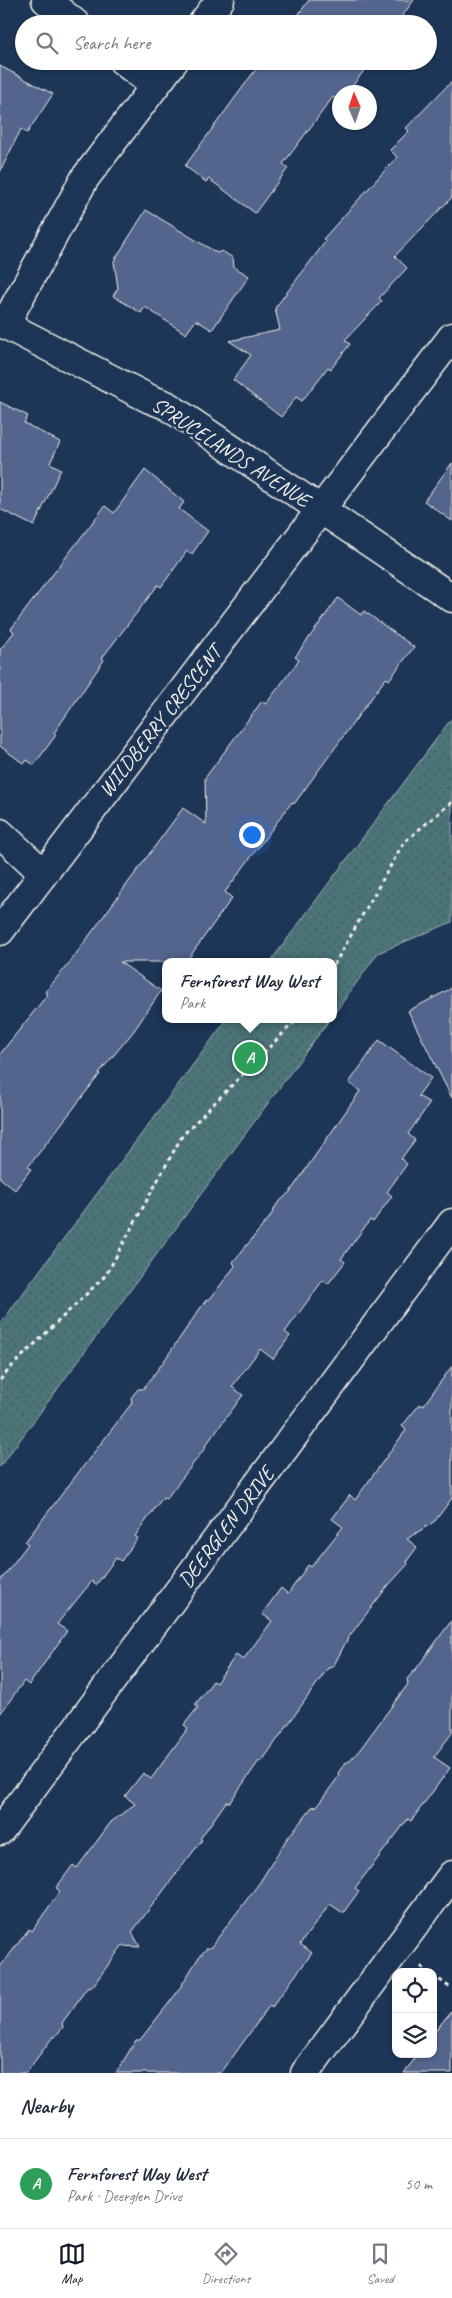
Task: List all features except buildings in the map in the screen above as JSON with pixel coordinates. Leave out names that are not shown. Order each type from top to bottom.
[{"type":"street","points":[[46,0],[65,15]]},
{"type":"street","points":[[209,15],[220,0]]},
{"type":"street","points":[[135,70],[155,86]]},
{"type":"street","points":[[3,323],[85,178],[167,70]]},
{"type":"street","name":"SPRUCELANDS AVENUE","points":[[3,323],[150,399],[166,405],[452,598]]},
{"type":"street","name":"WILDBERRY CRESCENT","points":[[0,931],[452,337]]},
{"type":"street","points":[[0,833],[43,873]]},
{"type":"street","name":"DEERGLEN DRIVE","points":[[0,1831],[452,1223]]},
{"type":"street","points":[[305,2073],[452,1875]]},
{"type":"path","points":[[337,960],[404,842],[452,802]]},
{"type":"path","points":[[0,1380],[32,1345],[106,1275],[137,1222],[182,1136],[293,1023]]},
{"type":"path","points":[[437,1978],[452,1988]]},
{"type":"green space","points":[[452,718],[452,922],[378,953],[337,1010],[337,958],[273,958]]},
{"type":"green space","points":[[224,1023],[327,1023],[0,1467],[0,1324]]},
{"type":"place","name":"Fernforest Way West","points":[[250,1058]]}]
